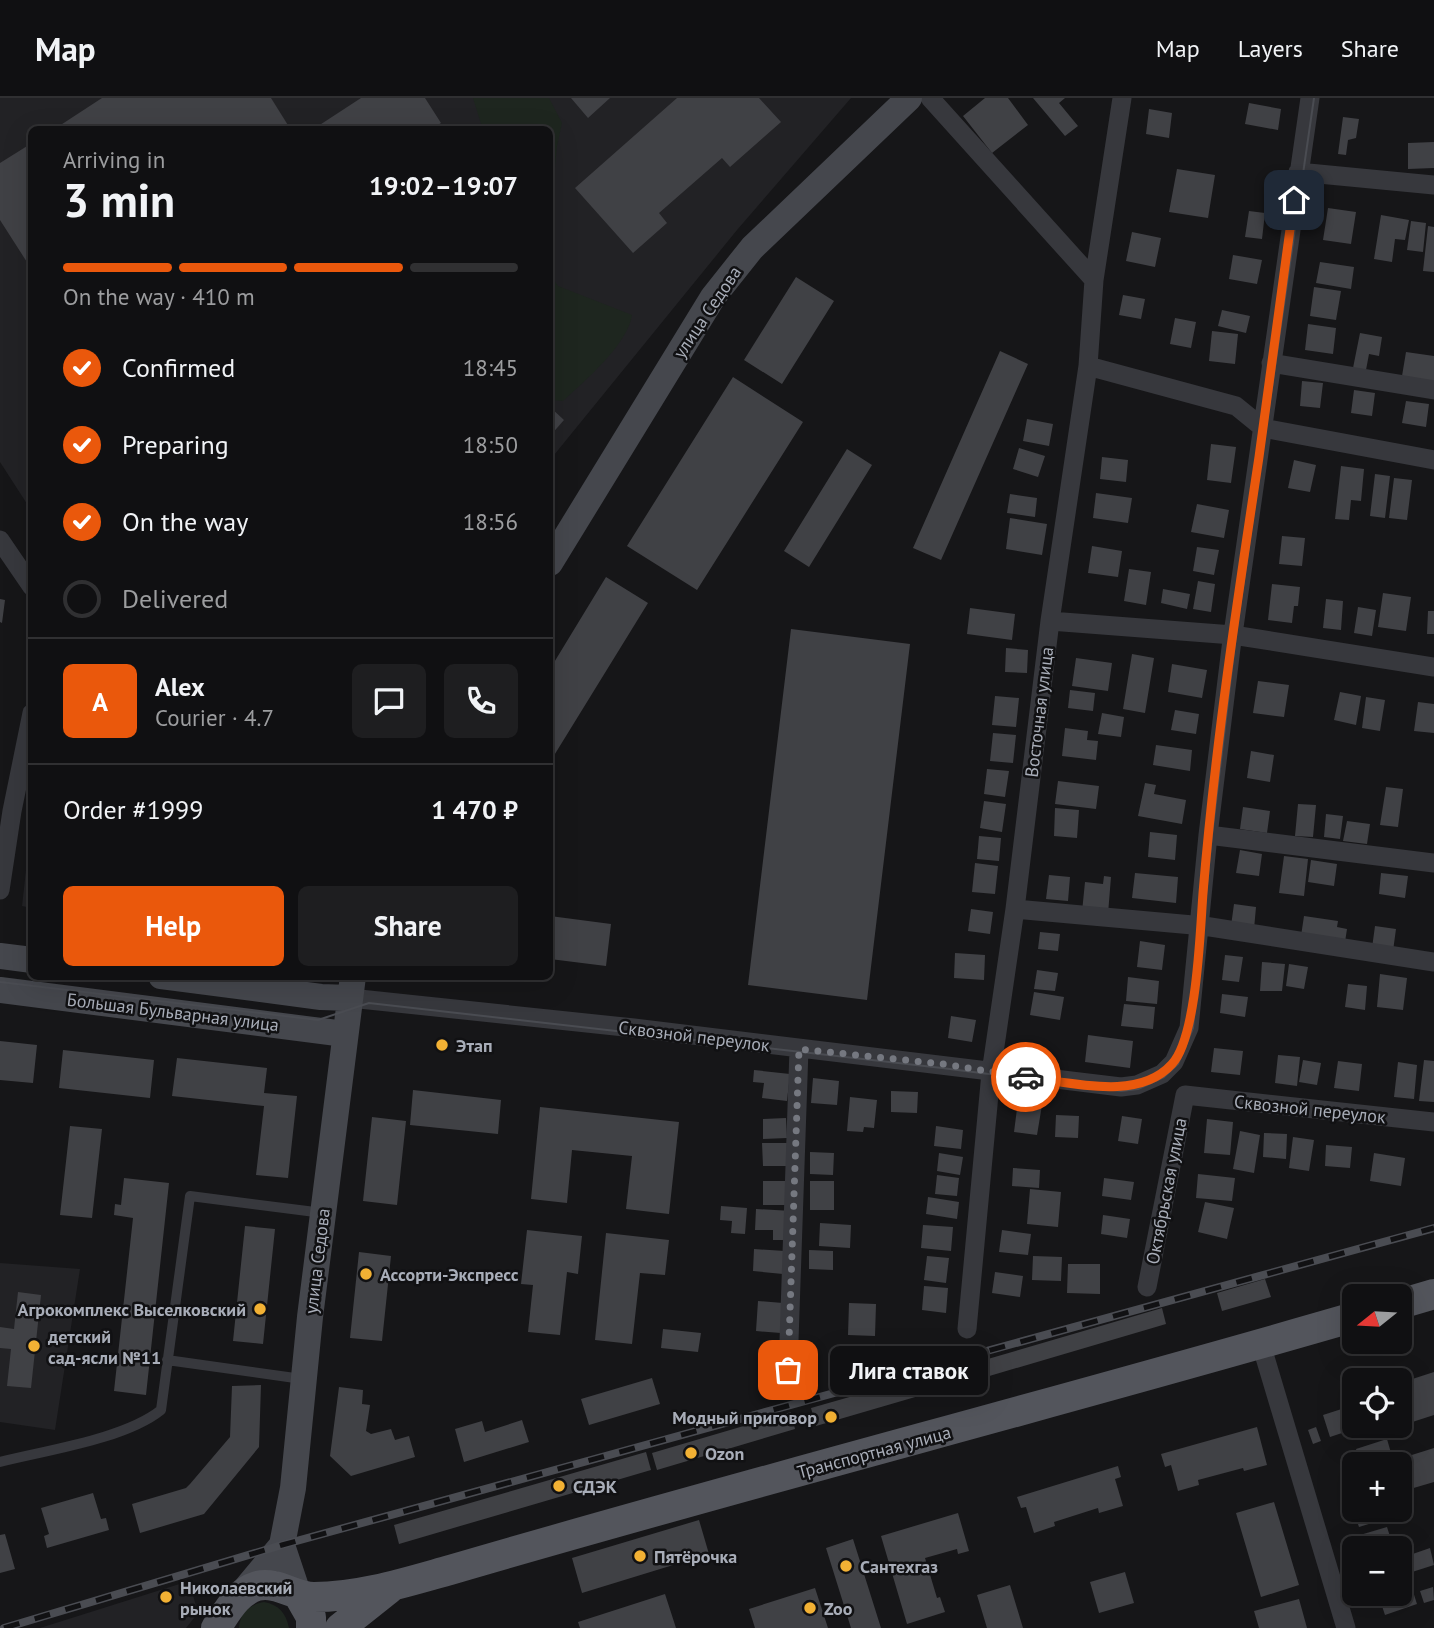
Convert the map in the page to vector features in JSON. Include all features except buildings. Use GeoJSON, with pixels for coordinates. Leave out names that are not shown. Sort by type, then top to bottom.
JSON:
{"type":"FeatureCollection","features":[{"type":"Feature","properties":{"kind":"main road","name":"улица Седова"},"geometry":{"type":"LineString","coordinates":[[553,558],[713,297],[752,248],[909,98]]}},
{"type":"Feature","properties":{"kind":"main road"},"geometry":{"type":"LineString","coordinates":[[0,956],[28,960]]}},
{"type":"Feature","properties":{"kind":"main road","name":"Большая Бульварная улица"},"geometry":{"type":"LineString","coordinates":[[190,980],[321,998],[352,987]]}},
{"type":"Feature","properties":{"kind":"main road","name":"улица Седова"},"geometry":{"type":"LineString","coordinates":[[228,1613],[282,1545],[293,1488],[323,1213],[352,987]]}},
{"type":"Feature","properties":{"kind":"main road","name":"Большая Бульварная улица"},"geometry":{"type":"LineString","coordinates":[[0,990],[345,1034]]}},
{"type":"Feature","properties":{"kind":"main road"},"geometry":{"type":"LineString","coordinates":[[1412,1300],[1434,1294]]}},
{"type":"Feature","properties":{"kind":"main road","name":"Транспортная улица"},"geometry":{"type":"LineString","coordinates":[[393,1586],[644,1513],[820,1467],[1342,1320]]}},
{"type":"Feature","properties":{"kind":"main road","name":"улица Седова"},"geometry":{"type":"LineString","coordinates":[[282,1545],[299,1596]]}},
{"type":"Feature","properties":{"kind":"main road"},"geometry":{"type":"LineString","coordinates":[[228,1613],[256,1586],[271,1585],[282,1587],[299,1596],[318,1597],[393,1586]]}},
{"type":"Feature","properties":{"kind":"main road"},"geometry":{"type":"LineString","coordinates":[[340,1628],[393,1586]]}},
{"type":"Feature","properties":{"kind":"main road"},"geometry":{"type":"LineString","coordinates":[[299,1596],[311,1617],[311,1628]]}},
{"type":"Feature","properties":{"kind":"street"},"geometry":{"type":"LineString","coordinates":[[930,98],[1094,280]]}},
{"type":"Feature","properties":{"kind":"street","name":"Восточная улица"},"geometry":{"type":"LineString","coordinates":[[967,1329],[991,1073],[1015,909],[1050,621],[1088,366],[1094,280],[1122,98]]}},
{"type":"Feature","properties":{"kind":"street"},"geometry":{"type":"LineString","coordinates":[[1200,926],[1208,835],[1233,635],[1310,98]]}},
{"type":"Feature","properties":{"kind":"street"},"geometry":{"type":"LineString","coordinates":[[1298,172],[1434,185]]}},
{"type":"Feature","properties":{"kind":"street"},"geometry":{"type":"LineString","coordinates":[[1271,363],[1434,390]]}},
{"type":"Feature","properties":{"kind":"street"},"geometry":{"type":"LineString","coordinates":[[1088,366],[1236,406],[1263,428],[1434,460]]}},
{"type":"Feature","properties":{"kind":"street"},"geometry":{"type":"LineString","coordinates":[[0,540],[28,581]]}},
{"type":"Feature","properties":{"kind":"street"},"geometry":{"type":"LineString","coordinates":[[1050,621],[1233,635],[1434,667]]}},
{"type":"Feature","properties":{"kind":"street"},"geometry":{"type":"LineString","coordinates":[[0,890],[28,733]]}},
{"type":"Feature","properties":{"kind":"street"},"geometry":{"type":"LineString","coordinates":[[1208,835],[1434,863]]}},
{"type":"Feature","properties":{"kind":"street"},"geometry":{"type":"LineString","coordinates":[[1015,909],[1200,926],[1434,962]]}},
{"type":"Feature","properties":{"kind":"street","name":"Сквозной переулок"},"geometry":{"type":"LineString","coordinates":[[352,987],[634,1028],[1121,1087],[1137,1085],[1162,1074],[1174,1062],[1182,1047],[1189,1028],[1200,926]]}},
{"type":"Feature","properties":{"kind":"street"},"geometry":{"type":"LineString","coordinates":[[788,1370],[799,1049]]}},
{"type":"Feature","properties":{"kind":"street","name":"Сквозной переулок"},"geometry":{"type":"LineString","coordinates":[[1185,1095],[1434,1122]]}},
{"type":"Feature","properties":{"kind":"street","name":"Октябрьская улица"},"geometry":{"type":"LineString","coordinates":[[1147,1287],[1185,1095]]}},
{"type":"Feature","properties":{"kind":"street"},"geometry":{"type":"LineString","coordinates":[[1261,1344],[1346,1628]]}},
{"type":"Feature","properties":{"kind":"lane"},"geometry":{"type":"LineString","coordinates":[[0,1462],[126,1430],[148,1421],[161,1410],[190,1196],[323,1213]]}},
{"type":"Feature","properties":{"kind":"lane"},"geometry":{"type":"LineString","coordinates":[[167,1360],[304,1379]]}},
{"type":"Feature","properties":{"kind":"shaded area"},"geometry":{"type":"Polygon","coordinates":[[[0,98],[851,98],[737,230],[553,456],[553,126],[28,126],[28,505],[0,462],[0,98]]]}},
{"type":"Feature","properties":{"kind":"shaded area"},"geometry":{"type":"Polygon","coordinates":[[[473,98],[549,98],[562,123],[553,187],[553,126],[482,126],[473,98]]]}},
{"type":"Feature","properties":{"kind":"shaded area"},"geometry":{"type":"Polygon","coordinates":[[[553,278],[558,286],[632,315],[623,338],[614,350],[563,401],[553,400],[553,278]]]}},
{"type":"Feature","properties":{"kind":"shaded area"},"geometry":{"type":"Polygon","coordinates":[[[28,853],[28,907],[22,906],[28,853]]]}},
{"type":"Feature","properties":{"kind":"shaded area","name":"детский сад-ясли №11"},"geometry":{"type":"Polygon","coordinates":[[[0,1263],[80,1269],[55,1430],[0,1422],[0,1263]]]}},
{"type":"Feature","properties":{"kind":"shaded area","name":"Николаевский рынок"},"geometry":{"type":"Polygon","coordinates":[[[189,1581],[198,1613],[186,1628],[40,1628],[189,1581]]]}},
{"type":"Feature","properties":{"kind":"shaded area"},"geometry":{"type":"Polygon","coordinates":[[[264,1602],[281,1610],[289,1628],[239,1628],[246,1610],[264,1602]]]}},
{"type":"Feature","properties":{"kind":"tram line"},"geometry":{"type":"LineString","coordinates":[[0,982],[318,1020],[369,1003],[1121,1091],[1138,1089],[1164,1077],[1178,1064],[1193,1028],[1212,835],[1236,635],[1314,98]]}},
{"type":"Feature","properties":{"kind":"railway"},"geometry":{"type":"LineString","coordinates":[[4,1628],[282,1545],[1434,1228]]}},
{"type":"Feature","properties":{"kind":"way so far"},"geometry":{"type":"LineString","coordinates":[[788,1370],[799,1049],[943,1064],[1026,1077]]}},
{"type":"Feature","properties":{"kind":"place","name":"Этап"},"geometry":{"type":"Point","coordinates":[442,1045]}},
{"type":"Feature","properties":{"kind":"place","name":"Ассорти-Экспресс"},"geometry":{"type":"Point","coordinates":[366,1274]}},
{"type":"Feature","properties":{"kind":"place","name":"Агрокомплекс Выселковский"},"geometry":{"type":"Point","coordinates":[260,1309]}},
{"type":"Feature","properties":{"kind":"place","name":"детский сад-ясли №11"},"geometry":{"type":"Point","coordinates":[34,1346]}},
{"type":"Feature","properties":{"kind":"place","name":"Лига ставок"},"geometry":{"type":"Point","coordinates":[788,1370]}},
{"type":"Feature","properties":{"kind":"place","name":"Модный приговор"},"geometry":{"type":"Point","coordinates":[831,1417]}},
{"type":"Feature","properties":{"kind":"place","name":"Ozon"},"geometry":{"type":"Point","coordinates":[691,1453]}},
{"type":"Feature","properties":{"kind":"place","name":"СДЭК"},"geometry":{"type":"Point","coordinates":[559,1486]}},
{"type":"Feature","properties":{"kind":"place","name":"Пятёрочка"},"geometry":{"type":"Point","coordinates":[640,1556]}},
{"type":"Feature","properties":{"kind":"place","name":"Сантехгаз"},"geometry":{"type":"Point","coordinates":[846,1566]}},
{"type":"Feature","properties":{"kind":"place","name":"Николаевский рынок"},"geometry":{"type":"Point","coordinates":[166,1597]}},
{"type":"Feature","properties":{"kind":"place","name":"Zoo"},"geometry":{"type":"Point","coordinates":[810,1608]}},
{"type":"Feature","properties":{"kind":"route"},"geometry":{"type":"LineString","coordinates":[[1026,1077],[1121,1087],[1147,1082],[1162,1074],[1174,1062],[1189,1028],[1208,835],[1231,648],[1294,200]]}}]}
